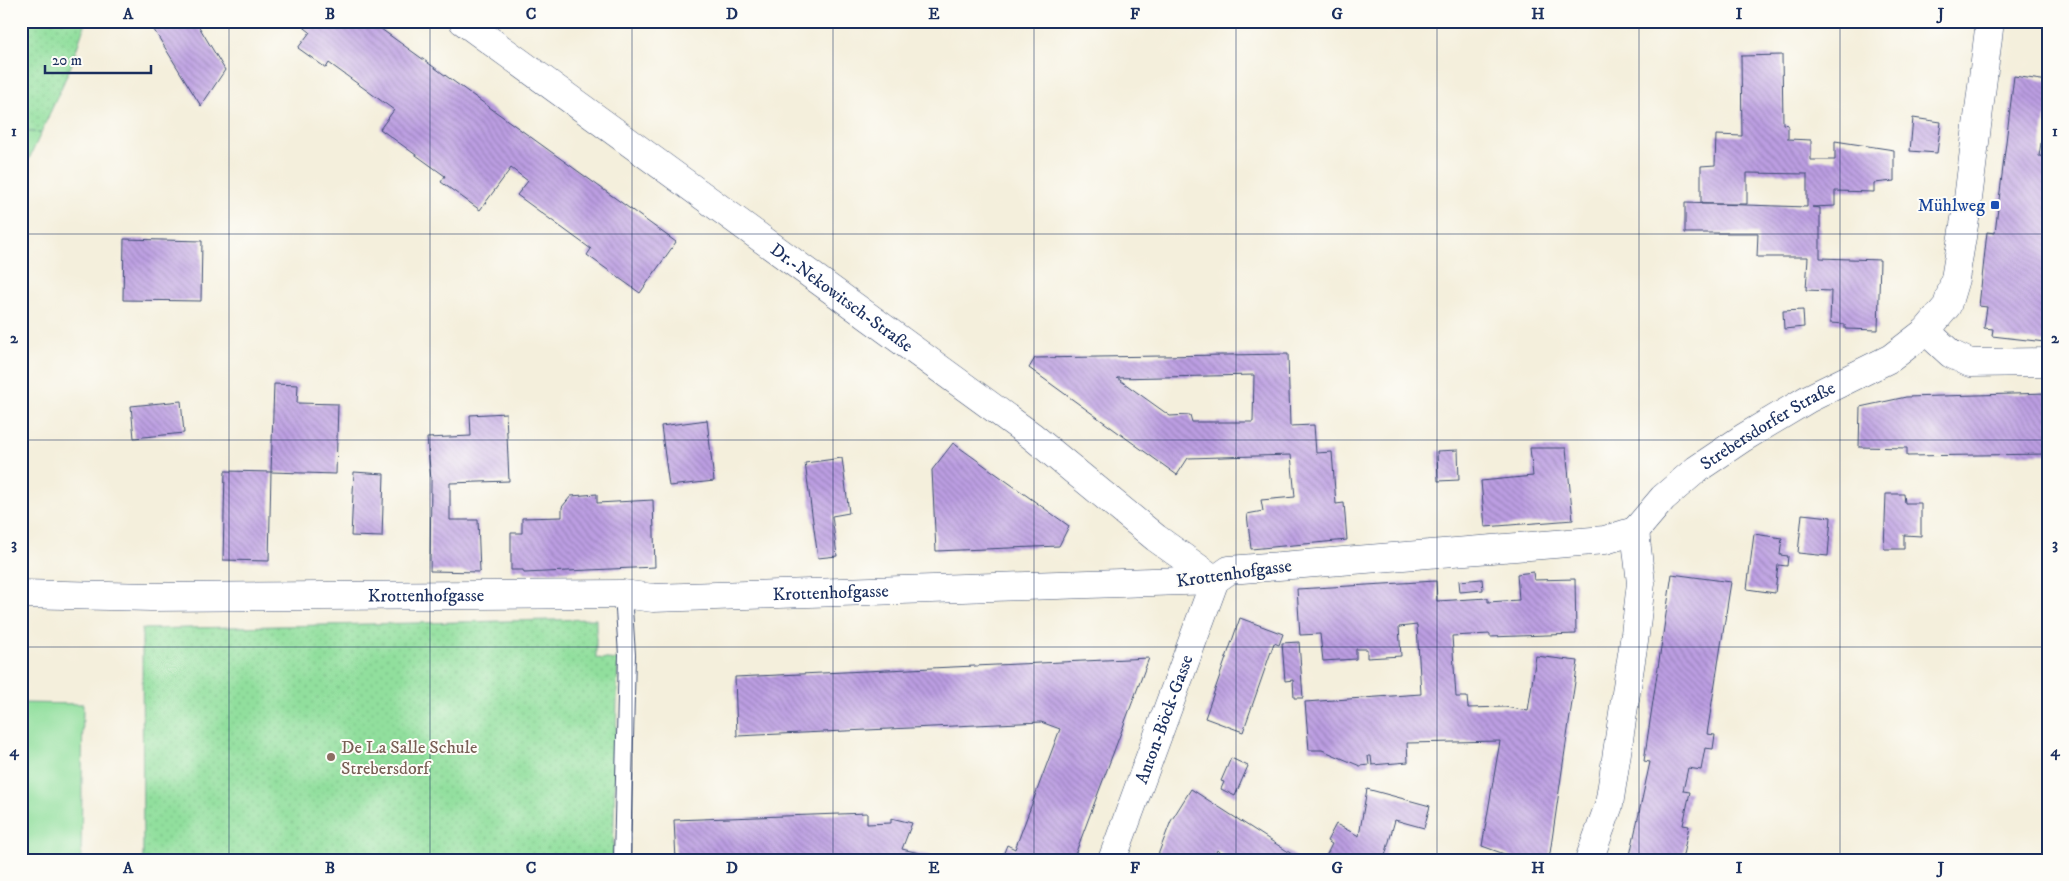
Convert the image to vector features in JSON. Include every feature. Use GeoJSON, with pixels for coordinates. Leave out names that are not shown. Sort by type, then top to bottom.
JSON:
{"type":"FeatureCollection","features":[{"type":"Feature","properties":{"kind":"street","name":"Dr.-Nekowitsch-Straße"},"geometry":{"type":"LineString","coordinates":[[463,21],[1032,436],[1156,538],[1215,580]]}},
{"type":"Feature","properties":{"kind":"street","name":"Strebersdorfer Straße"},"geometry":{"type":"LineString","coordinates":[[1635,530],[1663,498],[1697,469],[1743,438],[1808,399],[1892,358],[1926,331],[1947,306],[1955,279],[1967,207],[1990,21]]}},
{"type":"Feature","properties":{"kind":"street"},"geometry":{"type":"LineString","coordinates":[[1926,331],[1961,360],[1970,363],[2048,362]]}},
{"type":"Feature","properties":{"kind":"street","name":"Krottenhofgasse"},"geometry":{"type":"LineString","coordinates":[[21,594],[151,597],[623,594],[652,598],[1141,584],[1215,580],[1229,570],[1605,540],[1635,530]]}},
{"type":"Feature","properties":{"kind":"street"},"geometry":{"type":"LineString","coordinates":[[1589,860],[1609,805],[1635,634],[1641,583],[1635,530]]}},
{"type":"Feature","properties":{"kind":"street","name":"Anton-Böck-Gasse"},"geometry":{"type":"LineString","coordinates":[[1112,860],[1215,580]]}},
{"type":"Feature","properties":{"kind":"lane"},"geometry":{"type":"LineString","coordinates":[[622,860],[627,655],[623,594]]}},
{"type":"Feature","properties":{"kind":"green space"},"geometry":{"type":"Polygon","coordinates":[[[21,21],[86,21],[71,66],[41,133],[21,131],[21,21]]]}},
{"type":"Feature","properties":{"kind":"green space"},"geometry":{"type":"Polygon","coordinates":[[[21,131],[41,133],[24,170],[24,307],[21,308],[21,131]]]}},
{"type":"Feature","properties":{"kind":"green space","name":"De La Salle Schule Strebersdorf"},"geometry":{"type":"Polygon","coordinates":[[[596,619],[596,658],[618,660],[613,860],[143,860],[142,629],[596,619]]]}},
{"type":"Feature","properties":{"kind":"green space"},"geometry":{"type":"Polygon","coordinates":[[[21,703],[83,704],[81,860],[21,860],[21,703]]]}},
{"type":"Feature","properties":{"kind":"building"},"geometry":{"type":"Polygon","coordinates":[[[160,21],[200,21],[198,25],[225,70],[201,106],[154,30],[160,21]]]}},
{"type":"Feature","properties":{"kind":"building"},"geometry":{"type":"Polygon","coordinates":[[[296,21],[370,21],[676,242],[640,293],[587,255],[591,249],[517,195],[528,181],[511,168],[480,210],[441,182],[445,176],[380,129],[394,110],[329,63],[326,68],[298,48],[310,32],[296,21]]]}},
{"type":"Feature","properties":{"kind":"building"},"geometry":{"type":"Polygon","coordinates":[[[1782,55],[1783,124],[1788,125],[1788,139],[1811,140],[1811,160],[1835,160],[1835,141],[1894,150],[1894,181],[1874,183],[1874,192],[1835,191],[1835,206],[1812,207],[1820,208],[1820,258],[1880,260],[1878,330],[1845,329],[1845,324],[1830,323],[1831,291],[1806,290],[1808,257],[1757,257],[1758,233],[1685,233],[1685,203],[1701,204],[1701,166],[1715,165],[1716,135],[1742,136],[1741,56],[1782,55]],[[1747,173],[1747,204],[1715,204],[1807,207],[1807,174],[1747,173]]]}},
{"type":"Feature","properties":{"kind":"building"},"geometry":{"type":"Polygon","coordinates":[[[2014,76],[2048,81],[2048,117],[2045,117],[2039,156],[2048,157],[2048,245],[2045,270],[2048,270],[2048,331],[2045,342],[1992,336],[1993,329],[1984,328],[1987,307],[1979,306],[1987,232],[1995,233],[2014,76]]]}},
{"type":"Feature","properties":{"kind":"building"},"geometry":{"type":"Polygon","coordinates":[[[1913,118],[1941,122],[1937,153],[1910,151],[1913,118]]]}},
{"type":"Feature","properties":{"kind":"building"},"geometry":{"type":"Polygon","coordinates":[[[124,239],[202,241],[201,301],[123,300],[124,239]]]}},
{"type":"Feature","properties":{"kind":"building"},"geometry":{"type":"Polygon","coordinates":[[[1803,310],[1804,327],[1784,329],[1783,311],[1803,310]]]}},
{"type":"Feature","properties":{"kind":"building"},"geometry":{"type":"Polygon","coordinates":[[[1288,354],[1290,426],[1314,425],[1316,453],[1332,452],[1336,504],[1344,503],[1347,540],[1251,549],[1247,514],[1263,511],[1261,500],[1295,497],[1291,455],[1188,458],[1177,475],[1029,368],[1035,358],[1288,354]],[[1254,375],[1117,378],[1170,416],[1190,415],[1192,422],[1253,422],[1254,375]]]}},
{"type":"Feature","properties":{"kind":"building"},"geometry":{"type":"Polygon","coordinates":[[[274,384],[298,385],[297,403],[338,404],[336,474],[271,472],[274,384]]]}},
{"type":"Feature","properties":{"kind":"building"},"geometry":{"type":"Polygon","coordinates":[[[2048,393],[2048,454],[1907,456],[1907,448],[1859,447],[1860,407],[1906,397],[2048,393]]]}},
{"type":"Feature","properties":{"kind":"building"},"geometry":{"type":"Polygon","coordinates":[[[181,401],[184,433],[134,438],[131,406],[181,401]]]}},
{"type":"Feature","properties":{"kind":"building"},"geometry":{"type":"Polygon","coordinates":[[[506,413],[509,481],[450,483],[450,520],[478,520],[480,572],[430,571],[431,479],[427,438],[471,436],[470,415],[506,413]]]}},
{"type":"Feature","properties":{"kind":"building"},"geometry":{"type":"Polygon","coordinates":[[[707,420],[714,481],[669,486],[661,426],[707,420]]]}},
{"type":"Feature","properties":{"kind":"building"},"geometry":{"type":"Polygon","coordinates":[[[953,443],[1069,526],[1059,546],[936,551],[932,470],[953,443]]]}},
{"type":"Feature","properties":{"kind":"building"},"geometry":{"type":"Polygon","coordinates":[[[1530,448],[1566,448],[1573,520],[1485,527],[1481,481],[1533,476],[1530,448]]]}},
{"type":"Feature","properties":{"kind":"building"},"geometry":{"type":"Polygon","coordinates":[[[1458,450],[1459,480],[1438,481],[1437,451],[1458,450]]]}},
{"type":"Feature","properties":{"kind":"building"},"geometry":{"type":"Polygon","coordinates":[[[842,458],[849,513],[832,516],[837,556],[818,558],[805,463],[842,458]]]}},
{"type":"Feature","properties":{"kind":"building"},"geometry":{"type":"Polygon","coordinates":[[[225,471],[271,472],[269,561],[223,560],[225,471]]]}},
{"type":"Feature","properties":{"kind":"building"},"geometry":{"type":"Polygon","coordinates":[[[354,472],[384,474],[382,537],[351,536],[354,472]]]}},
{"type":"Feature","properties":{"kind":"building"},"geometry":{"type":"Polygon","coordinates":[[[597,494],[597,503],[653,500],[655,567],[524,573],[523,570],[511,570],[511,533],[522,533],[522,518],[562,517],[562,507],[571,496],[597,494]]]}},
{"type":"Feature","properties":{"kind":"building"},"geometry":{"type":"Polygon","coordinates":[[[1886,494],[1904,494],[1905,503],[1921,503],[1921,536],[1904,535],[1904,549],[1884,549],[1886,494]]]}},
{"type":"Feature","properties":{"kind":"building"},"geometry":{"type":"Polygon","coordinates":[[[1802,514],[1831,517],[1828,556],[1798,553],[1802,514]]]}},
{"type":"Feature","properties":{"kind":"building"},"geometry":{"type":"Polygon","coordinates":[[[1754,534],[1782,538],[1780,555],[1788,556],[1787,566],[1778,565],[1775,593],[1747,589],[1754,534]]]}},
{"type":"Feature","properties":{"kind":"building"},"geometry":{"type":"Polygon","coordinates":[[[1533,572],[1534,580],[1575,579],[1576,634],[1490,637],[1490,634],[1452,636],[1456,697],[1467,697],[1468,708],[1505,707],[1528,711],[1536,656],[1578,661],[1549,860],[1521,860],[1482,846],[1500,741],[1407,743],[1408,762],[1372,765],[1371,756],[1368,756],[1369,765],[1360,766],[1322,750],[1309,750],[1305,702],[1421,694],[1417,625],[1399,627],[1401,656],[1367,658],[1367,649],[1356,649],[1356,659],[1323,661],[1320,634],[1300,635],[1297,589],[1436,581],[1437,601],[1488,598],[1488,602],[1519,600],[1517,574],[1533,572]]]}},
{"type":"Feature","properties":{"kind":"building"},"geometry":{"type":"Polygon","coordinates":[[[1672,574],[1731,582],[1707,734],[1715,735],[1713,749],[1705,748],[1701,770],[1688,768],[1683,791],[1690,792],[1683,825],[1689,826],[1682,860],[1629,860],[1650,762],[1644,761],[1672,574]]]}},
{"type":"Feature","properties":{"kind":"building"},"geometry":{"type":"Polygon","coordinates":[[[1482,579],[1483,590],[1460,592],[1459,581],[1482,579]]]}},
{"type":"Feature","properties":{"kind":"building"},"geometry":{"type":"Polygon","coordinates":[[[1240,618],[1283,634],[1279,645],[1274,643],[1243,732],[1205,718],[1240,618]]]}},
{"type":"Feature","properties":{"kind":"building"},"geometry":{"type":"Polygon","coordinates":[[[1299,642],[1303,698],[1294,698],[1293,680],[1285,681],[1282,643],[1299,642]]]}},
{"type":"Feature","properties":{"kind":"building"},"geometry":{"type":"Polygon","coordinates":[[[1149,658],[1073,860],[1001,860],[1007,845],[1015,849],[1060,729],[1041,722],[737,736],[735,677],[1149,658]]]}},
{"type":"Feature","properties":{"kind":"building"},"geometry":{"type":"Polygon","coordinates":[[[1231,758],[1248,766],[1235,796],[1221,789],[1224,782],[1221,781],[1231,758]]]}},
{"type":"Feature","properties":{"kind":"building"},"geometry":{"type":"Polygon","coordinates":[[[1191,789],[1301,860],[1232,860],[1217,850],[1213,860],[1156,860],[1171,821],[1191,789]]]}},
{"type":"Feature","properties":{"kind":"building"},"geometry":{"type":"Polygon","coordinates":[[[1367,789],[1430,806],[1424,828],[1395,820],[1385,856],[1395,860],[1324,860],[1332,844],[1327,841],[1336,824],[1359,836],[1367,789]]]}},
{"type":"Feature","properties":{"kind":"building"},"geometry":{"type":"Polygon","coordinates":[[[867,813],[867,824],[891,823],[891,818],[912,823],[902,849],[932,856],[931,860],[676,860],[674,820],[867,813]]]}},
{"type":"Feature","properties":{"kind":"place","name":"Mühlweg"},"geometry":{"type":"Point","coordinates":[1995,205]}},
{"type":"Feature","properties":{"kind":"place","name":"De La Salle Schule Strebersdorf"},"geometry":{"type":"Point","coordinates":[331,757]}}]}
